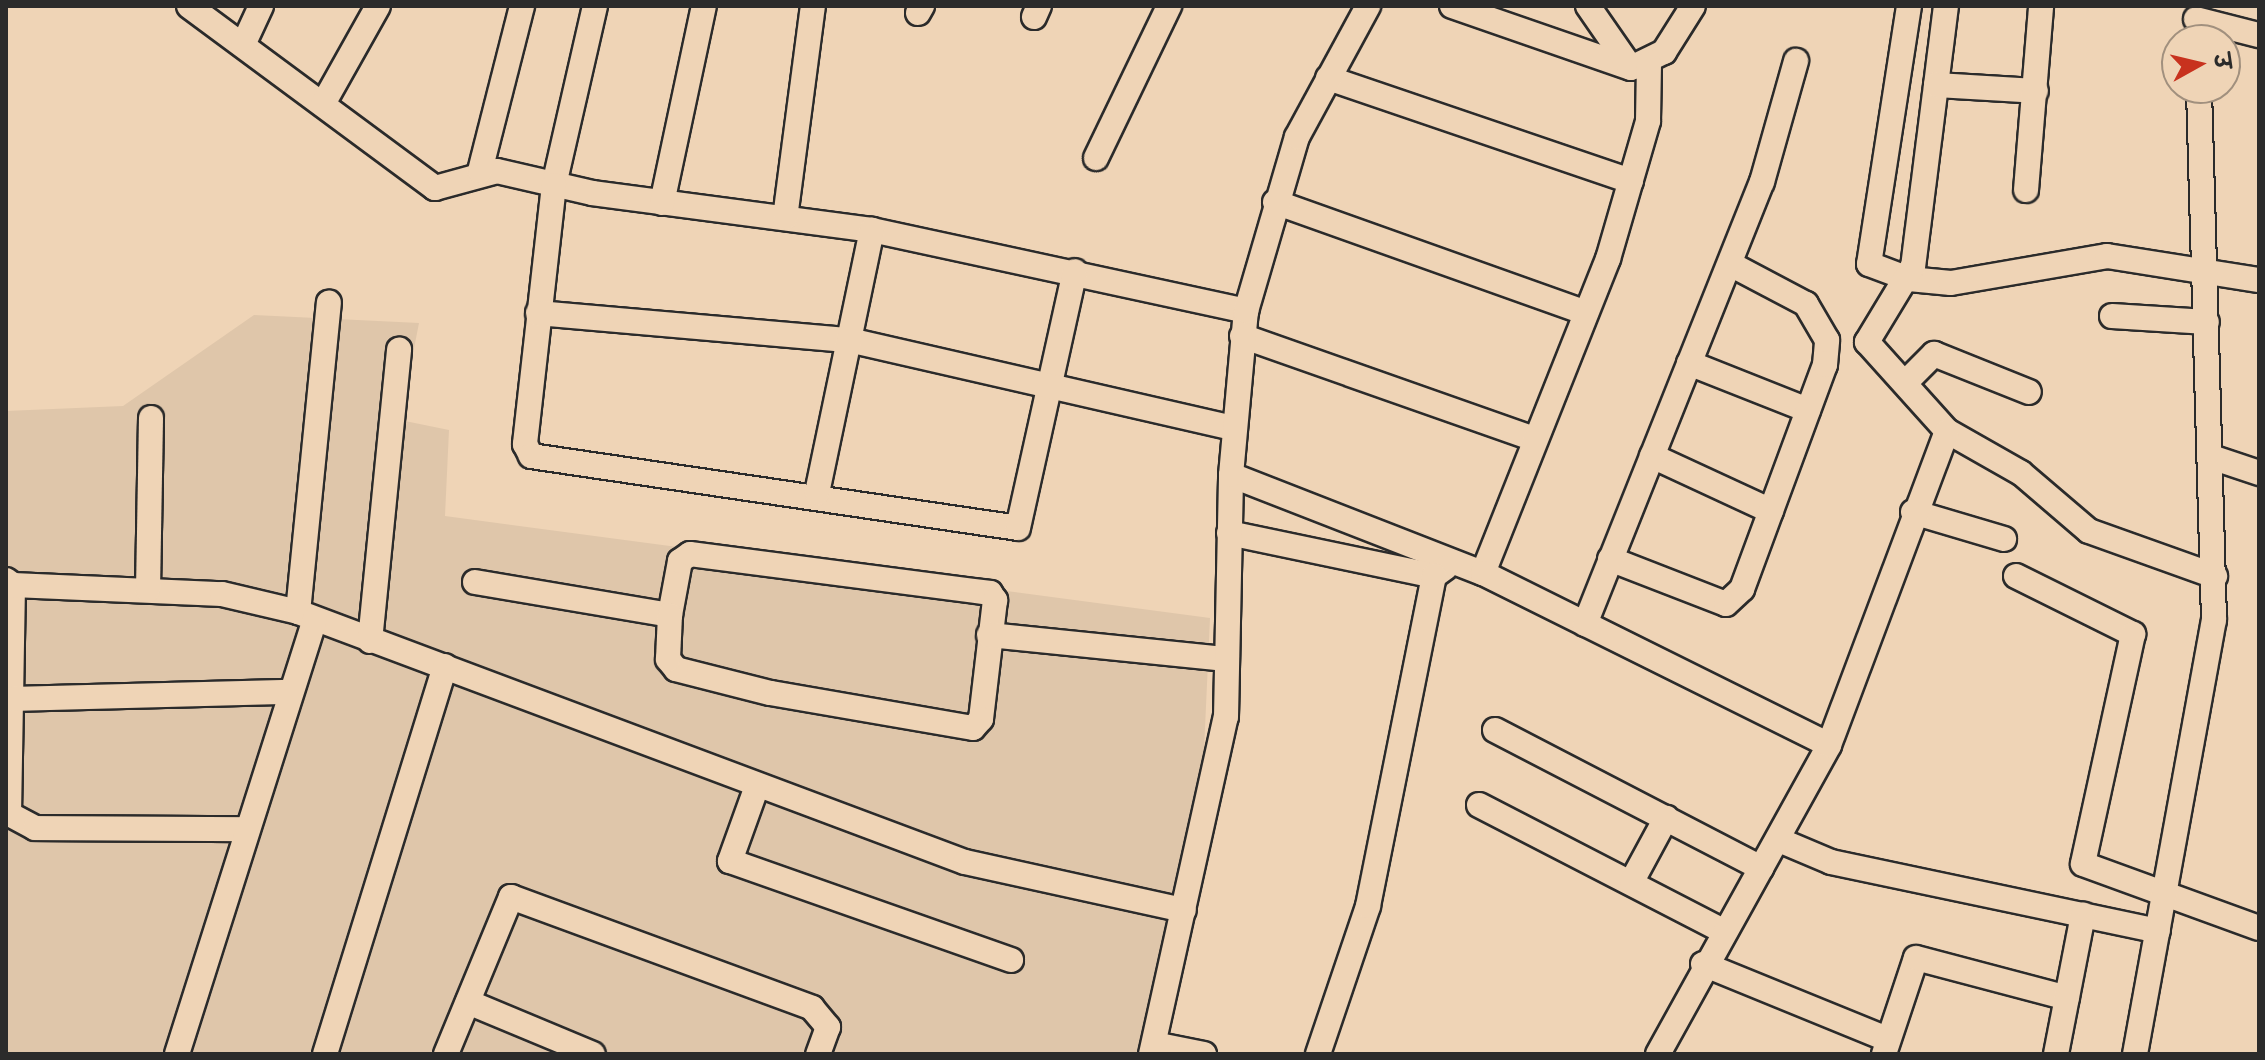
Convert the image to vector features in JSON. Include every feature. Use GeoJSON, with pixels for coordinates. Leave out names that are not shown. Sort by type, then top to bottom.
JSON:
{"type":"FeatureCollection","features":[{"type":"Feature","properties":{"kind":"street"},"geometry":{"type":"LineString","coordinates":[[189,6],[435,188],[455,188],[480,171],[522,6]]}},
{"type":"Feature","properties":{"kind":"street"},"geometry":{"type":"LineString","coordinates":[[243,45],[261,6]]}},
{"type":"Feature","properties":{"kind":"street"},"geometry":{"type":"LineString","coordinates":[[323,104],[378,6]]}},
{"type":"Feature","properties":{"kind":"street"},"geometry":{"type":"LineString","coordinates":[[595,6],[554,185],[538,313],[527,454],[817,493],[1018,528],[1046,389],[1075,271]]}},
{"type":"Feature","properties":{"kind":"street"},"geometry":{"type":"LineString","coordinates":[[662,203],[704,6]]}},
{"type":"Feature","properties":{"kind":"street"},"geometry":{"type":"LineString","coordinates":[[785,218],[813,6]]}},
{"type":"Feature","properties":{"kind":"street"},"geometry":{"type":"LineString","coordinates":[[1096,158],[1169,6]]}},
{"type":"Feature","properties":{"kind":"street"},"geometry":{"type":"LineString","coordinates":[[1204,1054],[1152,1049],[1226,717],[1231,475],[1242,336],[1275,202],[1328,78],[1368,6]]}},
{"type":"Feature","properties":{"kind":"street"},"geometry":{"type":"LineString","coordinates":[[1452,6],[1640,66]]}},
{"type":"Feature","properties":{"kind":"street"},"geometry":{"type":"LineString","coordinates":[[1483,573],[1586,313],[1648,121],[1640,66],[1588,6]]}},
{"type":"Feature","properties":{"kind":"street"},"geometry":{"type":"LineString","coordinates":[[1640,66],[1693,6]]}},
{"type":"Feature","properties":{"kind":"street"},"geometry":{"type":"LineString","coordinates":[[1909,6],[1866,249],[1869,264],[1909,279],[1966,283],[2107,256],[2207,268],[2259,280]]}},
{"type":"Feature","properties":{"kind":"street"},"geometry":{"type":"LineString","coordinates":[[1946,6],[1909,279],[1867,339],[1908,380],[1947,431],[2021,473],[2098,535],[2215,576]]}},
{"type":"Feature","properties":{"kind":"street"},"geometry":{"type":"LineString","coordinates":[[2026,190],[2041,6]]}},
{"type":"Feature","properties":{"kind":"street"},"geometry":{"type":"LineString","coordinates":[[2197,22],[2259,35]]}},
{"type":"Feature","properties":{"kind":"street"},"geometry":{"type":"LineString","coordinates":[[1585,624],[1730,264],[1796,61]]}},
{"type":"Feature","properties":{"kind":"street"},"geometry":{"type":"LineString","coordinates":[[1328,78],[1631,181]]}},
{"type":"Feature","properties":{"kind":"street"},"geometry":{"type":"LineString","coordinates":[[1936,85],[2036,91]]}},
{"type":"Feature","properties":{"kind":"street"},"geometry":{"type":"LineString","coordinates":[[2135,1054],[2209,664],[2215,576],[2200,104]]}},
{"type":"Feature","properties":{"kind":"street"},"geometry":{"type":"LineString","coordinates":[[480,171],[662,203],[872,230],[1075,271],[1246,311]]}},
{"type":"Feature","properties":{"kind":"street"},"geometry":{"type":"LineString","coordinates":[[1275,202],[1586,313]]}},
{"type":"Feature","properties":{"kind":"street"},"geometry":{"type":"LineString","coordinates":[[817,493],[872,230]]}},
{"type":"Feature","properties":{"kind":"street"},"geometry":{"type":"LineString","coordinates":[[1610,559],[1731,604],[1771,511],[1825,365],[1825,327],[1794,295],[1730,264]]}},
{"type":"Feature","properties":{"kind":"street"},"geometry":{"type":"LineString","coordinates":[[177,1054],[243,829],[289,692],[307,616],[329,303]]}},
{"type":"Feature","properties":{"kind":"street"},"geometry":{"type":"LineString","coordinates":[[538,313],[849,340],[1046,389],[1234,428]]}},
{"type":"Feature","properties":{"kind":"street"},"geometry":{"type":"LineString","coordinates":[[2112,316],[2207,322]]}},
{"type":"Feature","properties":{"kind":"street"},"geometry":{"type":"LineString","coordinates":[[1242,336],[1534,439]]}},
{"type":"Feature","properties":{"kind":"street"},"geometry":{"type":"LineString","coordinates":[[370,641],[399,349]]}},
{"type":"Feature","properties":{"kind":"street"},"geometry":{"type":"LineString","coordinates":[[1908,380],[1934,354],[2029,392]]}},
{"type":"Feature","properties":{"kind":"street"},"geometry":{"type":"LineString","coordinates":[[1689,363],[1808,410]]}},
{"type":"Feature","properties":{"kind":"street"},"geometry":{"type":"LineString","coordinates":[[148,590],[151,418]]}},
{"type":"Feature","properties":{"kind":"street"},"geometry":{"type":"LineString","coordinates":[[1658,1054],[1703,964],[1779,840],[1829,745],[1913,512],[1947,431]]}},
{"type":"Feature","properties":{"kind":"street"},"geometry":{"type":"LineString","coordinates":[[1652,456],[1771,511]]}},
{"type":"Feature","properties":{"kind":"street"},"geometry":{"type":"LineString","coordinates":[[2211,457],[2259,473]]}},
{"type":"Feature","properties":{"kind":"street"},"geometry":{"type":"LineString","coordinates":[[1231,475],[1442,567]]}},
{"type":"Feature","properties":{"kind":"street"},"geometry":{"type":"LineString","coordinates":[[1913,512],[2004,539]]}},
{"type":"Feature","properties":{"kind":"street"},"geometry":{"type":"LineString","coordinates":[[1229,533],[1483,573],[1829,745]]}},
{"type":"Feature","properties":{"kind":"street"},"geometry":{"type":"LineString","coordinates":[[690,554],[990,593],[995,600],[981,719],[973,728],[770,693],[676,669],[668,659],[670,615],[680,561],[690,554]]}},
{"type":"Feature","properties":{"kind":"street"},"geometry":{"type":"LineString","coordinates":[[1318,1054],[1368,906],[1442,567]]}},
{"type":"Feature","properties":{"kind":"street"},"geometry":{"type":"LineString","coordinates":[[2016,576],[2133,634],[2083,860],[2087,868],[2167,897],[2258,922]]}},
{"type":"Feature","properties":{"kind":"street"},"geometry":{"type":"LineString","coordinates":[[475,582],[670,615]]}},
{"type":"Feature","properties":{"kind":"street"},"geometry":{"type":"LineString","coordinates":[[243,829],[19,824],[7,804],[13,699],[9,583],[222,594],[307,616],[965,862],[1184,910]]}},
{"type":"Feature","properties":{"kind":"street"},"geometry":{"type":"LineString","coordinates":[[989,635],[1227,659]]}},
{"type":"Feature","properties":{"kind":"street"},"geometry":{"type":"LineString","coordinates":[[325,1054],[445,666]]}},
{"type":"Feature","properties":{"kind":"street"},"geometry":{"type":"LineString","coordinates":[[13,699],[289,692]]}},
{"type":"Feature","properties":{"kind":"street"},"geometry":{"type":"LineString","coordinates":[[1495,730],[1761,868]]}},
{"type":"Feature","properties":{"kind":"street"},"geometry":{"type":"LineString","coordinates":[[757,786],[730,861],[1011,960]]}},
{"type":"Feature","properties":{"kind":"street"},"geometry":{"type":"LineString","coordinates":[[1479,805],[1632,881],[1723,931]]}},
{"type":"Feature","properties":{"kind":"street"},"geometry":{"type":"LineString","coordinates":[[1632,881],[1666,818]]}},
{"type":"Feature","properties":{"kind":"street"},"geometry":{"type":"LineString","coordinates":[[1779,840],[1831,862],[2158,931]]}},
{"type":"Feature","properties":{"kind":"street"},"geometry":{"type":"LineString","coordinates":[[446,1054],[504,901],[516,898],[812,1008],[828,1027],[818,1054]]}},
{"type":"Feature","properties":{"kind":"street"},"geometry":{"type":"LineString","coordinates":[[2056,1054],[2083,915]]}},
{"type":"Feature","properties":{"kind":"street"},"geometry":{"type":"LineString","coordinates":[[1703,964],[1886,1046],[1916,958],[2067,998]]}},
{"type":"Feature","properties":{"kind":"street"},"geometry":{"type":"LineString","coordinates":[[468,1002],[593,1054]]}},
{"type":"Feature","properties":{"kind":"shaded area"},"geometry":{"type":"Polygon","coordinates":[[[254,315],[419,323],[400,420],[449,430],[445,516],[1210,618],[1204,750],[1138,1054],[6,1054],[6,411],[123,406],[254,315]]]}}]}
